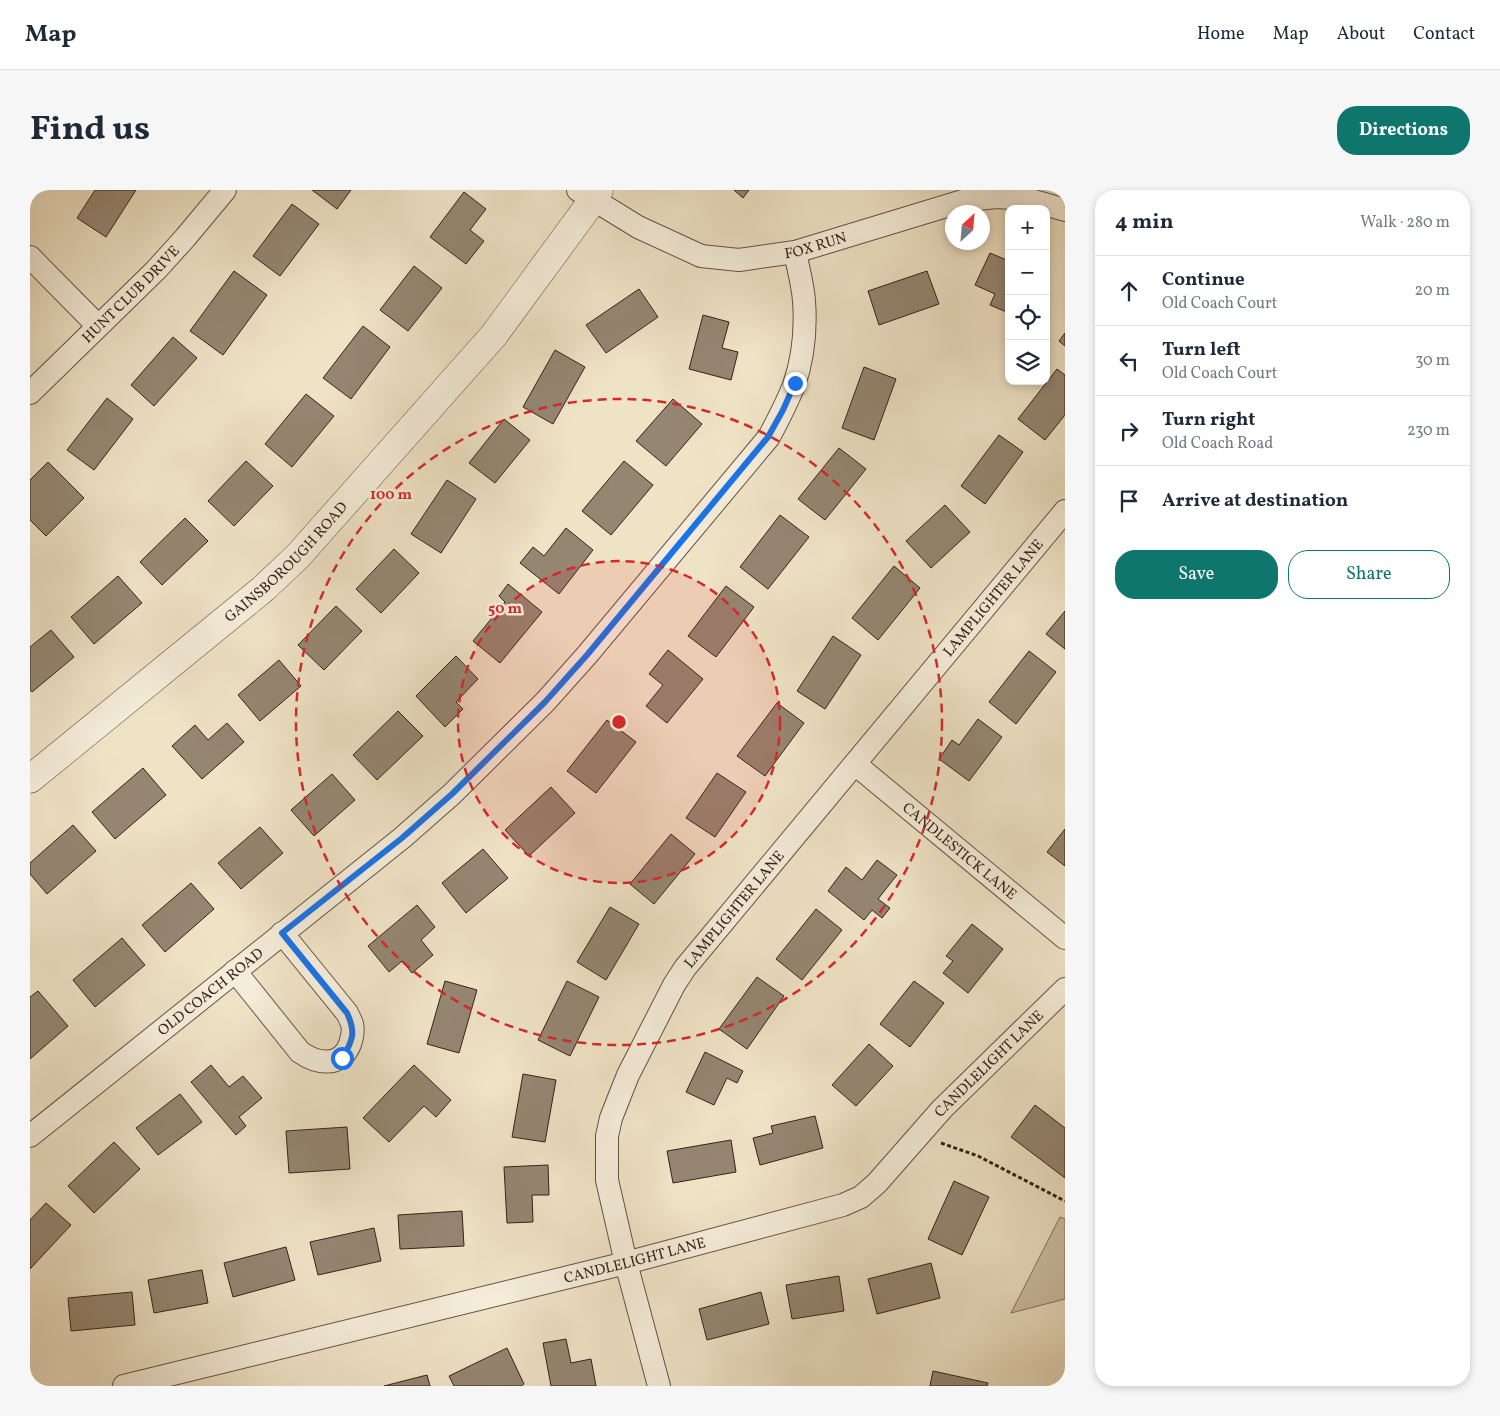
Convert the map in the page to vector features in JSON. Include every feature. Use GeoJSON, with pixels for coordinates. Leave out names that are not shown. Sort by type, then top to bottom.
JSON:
{"type":"FeatureCollection","features":[{"type":"Feature","properties":{"kind":"street","name":"HUNT CLUB DRIVE"},"geometry":{"type":"LineString","coordinates":[[30,393],[156,270],[225,190]]}},
{"type":"Feature","properties":{"kind":"street","name":"FOX RUN"},"geometry":{"type":"LineString","coordinates":[[590,193],[638,227],[701,256],[738,260],[795,252],[966,200],[997,197],[1027,199],[1065,210]]}},
{"type":"Feature","properties":{"kind":"street","name":"GAINSBOROUGH ROAD"},"geometry":{"type":"LineString","coordinates":[[30,779],[263,589],[298,556],[494,335],[590,193]]}},
{"type":"Feature","properties":{"kind":"street","name":"OLD COACH ROAD"},"geometry":{"type":"LineString","coordinates":[[30,1136],[409,832],[452,794],[545,702],[587,655],[768,437],[783,410],[795,383],[801,357],[804,328],[804,300],[795,252]]}},
{"type":"Feature","properties":{"kind":"street"},"geometry":{"type":"LineString","coordinates":[[30,257],[98,326]]}},
{"type":"Feature","properties":{"kind":"street","name":"LAMPLIGHTER LANE"},"geometry":{"type":"LineString","coordinates":[[659,1386],[626,1263],[607,1180],[607,1136],[611,1118],[628,1075],[684,968],[1065,511]]}},
{"type":"Feature","properties":{"kind":"street","name":"CANDLESTICK LANE"},"geometry":{"type":"LineString","coordinates":[[855,764],[1065,938]]}},
{"type":"Feature","properties":{"kind":"street"},"geometry":{"type":"LineString","coordinates":[[235,971],[300,1052],[318,1062],[331,1062],[342,1058],[353,1036],[350,1019],[282,933]]}},
{"type":"Feature","properties":{"kind":"street","name":"CANDLELIGHT LANE"},"geometry":{"type":"LineString","coordinates":[[124,1386],[626,1263],[843,1205],[861,1196],[877,1183],[942,1109],[1065,989]]}},
{"type":"Feature","properties":{"kind":"path"},"geometry":{"type":"LineString","coordinates":[[920,1134],[978,1156],[1065,1201]]}},
{"type":"Feature","properties":{"kind":"shaded area"},"geometry":{"type":"Polygon","coordinates":[[[1060,1217],[1065,1219],[1065,1299],[1011,1313],[1060,1217]]]}},
{"type":"Feature","properties":{"kind":"building"},"geometry":{"type":"Polygon","coordinates":[[[95,190],[136,190],[106,237],[77,218],[95,190]]]}},
{"type":"Feature","properties":{"kind":"building"},"geometry":{"type":"Polygon","coordinates":[[[312,190],[351,190],[337,209],[312,190]]]}},
{"type":"Feature","properties":{"kind":"building"},"geometry":{"type":"Polygon","coordinates":[[[734,190],[749,190],[743,198],[734,190]]]}},
{"type":"Feature","properties":{"kind":"building"},"geometry":{"type":"Polygon","coordinates":[[[464,192],[486,209],[470,230],[484,241],[466,264],[430,237],[464,192]]]}},
{"type":"Feature","properties":{"kind":"building"},"geometry":{"type":"Polygon","coordinates":[[[292,204],[319,224],[280,276],[253,256],[292,204]]]}},
{"type":"Feature","properties":{"kind":"building"},"geometry":{"type":"Polygon","coordinates":[[[990,253],[1005,259],[1005,311],[990,305],[995,294],[975,285],[990,253]]]}},
{"type":"Feature","properties":{"kind":"building"},"geometry":{"type":"Polygon","coordinates":[[[414,266],[442,288],[408,331],[380,310],[414,266]]]}},
{"type":"Feature","properties":{"kind":"building"},"geometry":{"type":"Polygon","coordinates":[[[234,271],[267,295],[223,355],[190,331],[234,271]]]}},
{"type":"Feature","properties":{"kind":"building"},"geometry":{"type":"Polygon","coordinates":[[[927,271],[939,304],[879,325],[868,291],[927,271]]]}},
{"type":"Feature","properties":{"kind":"building"},"geometry":{"type":"Polygon","coordinates":[[[639,289],[658,317],[606,353],[586,325],[639,289]]]}},
{"type":"Feature","properties":{"kind":"building"},"geometry":{"type":"Polygon","coordinates":[[[703,315],[729,322],[722,348],[738,352],[731,380],[689,369],[703,315]]]}},
{"type":"Feature","properties":{"kind":"building"},"geometry":{"type":"Polygon","coordinates":[[[363,326],[390,347],[351,399],[323,378],[363,326]]]}},
{"type":"Feature","properties":{"kind":"building"},"geometry":{"type":"Polygon","coordinates":[[[1065,333],[1065,346],[1059,341],[1065,333]]]}},
{"type":"Feature","properties":{"kind":"building"},"geometry":{"type":"Polygon","coordinates":[[[173,337],[197,358],[154,406],[131,385],[173,337]]]}},
{"type":"Feature","properties":{"kind":"building"},"geometry":{"type":"Polygon","coordinates":[[[555,350],[585,367],[553,424],[523,407],[555,350]]]}},
{"type":"Feature","properties":{"kind":"building"},"geometry":{"type":"Polygon","coordinates":[[[864,367],[896,379],[874,440],[842,428],[864,367]]]}},
{"type":"Feature","properties":{"kind":"building"},"geometry":{"type":"Polygon","coordinates":[[[1057,369],[1065,375],[1065,415],[1045,440],[1018,419],[1045,385],[1050,385],[1050,378],[1057,369]]]}},
{"type":"Feature","properties":{"kind":"building"},"geometry":{"type":"Polygon","coordinates":[[[306,394],[334,416],[292,467],[265,444],[306,394]]]}},
{"type":"Feature","properties":{"kind":"building"},"geometry":{"type":"Polygon","coordinates":[[[107,398],[133,419],[94,470],[67,450],[107,398]]]}},
{"type":"Feature","properties":{"kind":"building"},"geometry":{"type":"Polygon","coordinates":[[[673,399],[702,424],[666,466],[636,441],[673,399]]]}},
{"type":"Feature","properties":{"kind":"building"},"geometry":{"type":"Polygon","coordinates":[[[504,419],[530,440],[495,483],[469,463],[504,419]]]}},
{"type":"Feature","properties":{"kind":"building"},"geometry":{"type":"Polygon","coordinates":[[[999,435],[1023,452],[985,504],[961,486],[999,435]]]}},
{"type":"Feature","properties":{"kind":"building"},"geometry":{"type":"Polygon","coordinates":[[[839,448],[866,469],[825,520],[798,499],[839,448]]]}},
{"type":"Feature","properties":{"kind":"building"},"geometry":{"type":"Polygon","coordinates":[[[246,461],[273,486],[234,526],[208,501],[246,461]]]}},
{"type":"Feature","properties":{"kind":"building"},"geometry":{"type":"Polygon","coordinates":[[[624,461],[653,485],[611,535],[582,511],[624,461]]]}},
{"type":"Feature","properties":{"kind":"building"},"geometry":{"type":"Polygon","coordinates":[[[48,462],[84,498],[46,536],[30,520],[30,480],[48,462]]]}},
{"type":"Feature","properties":{"kind":"building"},"geometry":{"type":"Polygon","coordinates":[[[447,480],[476,499],[441,553],[411,534],[447,480]]]}},
{"type":"Feature","properties":{"kind":"building"},"geometry":{"type":"Polygon","coordinates":[[[945,505],[970,532],[931,568],[906,541],[945,505]]]}},
{"type":"Feature","properties":{"kind":"building"},"geometry":{"type":"Polygon","coordinates":[[[780,515],[809,537],[768,589],[740,567],[780,515]]]}},
{"type":"Feature","properties":{"kind":"building"},"geometry":{"type":"Polygon","coordinates":[[[185,518],[208,541],[162,585],[140,562],[185,518]]]}},
{"type":"Feature","properties":{"kind":"building"},"geometry":{"type":"Polygon","coordinates":[[[566,528],[593,550],[559,594],[520,563],[533,547],[544,556],[566,528]]]}},
{"type":"Feature","properties":{"kind":"building"},"geometry":{"type":"Polygon","coordinates":[[[394,549],[419,573],[381,613],[356,589],[394,549]]]}},
{"type":"Feature","properties":{"kind":"building"},"geometry":{"type":"Polygon","coordinates":[[[894,566],[920,588],[878,640],[852,618],[894,566]]]}},
{"type":"Feature","properties":{"kind":"building"},"geometry":{"type":"Polygon","coordinates":[[[118,576],[142,603],[94,644],[71,617],[118,576]]]}},
{"type":"Feature","properties":{"kind":"building"},"geometry":{"type":"Polygon","coordinates":[[[508,584],[542,612],[500,663],[473,641],[505,602],[499,596],[508,584]]]}},
{"type":"Feature","properties":{"kind":"building"},"geometry":{"type":"Polygon","coordinates":[[[726,586],[754,607],[716,657],[688,636],[726,586]]]}},
{"type":"Feature","properties":{"kind":"building"},"geometry":{"type":"Polygon","coordinates":[[[336,606],[362,631],[324,670],[298,645],[336,606]]]}},
{"type":"Feature","properties":{"kind":"building"},"geometry":{"type":"Polygon","coordinates":[[[1065,611],[1065,649],[1046,634],[1065,611]]]}},
{"type":"Feature","properties":{"kind":"building"},"geometry":{"type":"Polygon","coordinates":[[[51,630],[74,657],[32,692],[30,690],[30,647],[51,630]]]}},
{"type":"Feature","properties":{"kind":"building"},"geometry":{"type":"Polygon","coordinates":[[[833,636],[861,655],[825,709],[797,691],[833,636]]]}},
{"type":"Feature","properties":{"kind":"building"},"geometry":{"type":"Polygon","coordinates":[[[668,650],[703,679],[667,723],[646,706],[663,685],[649,674],[668,650]]]}},
{"type":"Feature","properties":{"kind":"building"},"geometry":{"type":"Polygon","coordinates":[[[1029,651],[1056,672],[1016,724],[989,702],[1029,651]]]}},
{"type":"Feature","properties":{"kind":"building"},"geometry":{"type":"Polygon","coordinates":[[[456,656],[478,679],[456,702],[463,709],[445,727],[416,696],[456,656]]]}},
{"type":"Feature","properties":{"kind":"building"},"geometry":{"type":"Polygon","coordinates":[[[279,660],[301,686],[260,721],[238,695],[279,660]]]}},
{"type":"Feature","properties":{"kind":"building"},"geometry":{"type":"Polygon","coordinates":[[[777,703],[804,723],[765,776],[737,756],[777,703]]]}},
{"type":"Feature","properties":{"kind":"building"},"geometry":{"type":"Polygon","coordinates":[[[398,711],[423,736],[377,780],[353,755],[398,711]]]}},
{"type":"Feature","properties":{"kind":"building"},"geometry":{"type":"Polygon","coordinates":[[[978,719],[1002,737],[969,781],[939,759],[952,740],[959,745],[978,719]]]}},
{"type":"Feature","properties":{"kind":"building"},"geometry":{"type":"Polygon","coordinates":[[[607,720],[636,742],[596,793],[567,771],[607,720]]]}},
{"type":"Feature","properties":{"kind":"building"},"geometry":{"type":"Polygon","coordinates":[[[227,723],[244,742],[202,779],[172,746],[195,725],[208,740],[227,723]]]}},
{"type":"Feature","properties":{"kind":"building"},"geometry":{"type":"Polygon","coordinates":[[[143,768],[166,795],[115,839],[92,812],[143,768]]]}},
{"type":"Feature","properties":{"kind":"building"},"geometry":{"type":"Polygon","coordinates":[[[717,773],[746,792],[715,837],[686,818],[717,773]]]}},
{"type":"Feature","properties":{"kind":"building"},"geometry":{"type":"Polygon","coordinates":[[[332,774],[355,800],[314,836],[291,810],[332,774]]]}},
{"type":"Feature","properties":{"kind":"building"},"geometry":{"type":"Polygon","coordinates":[[[551,787],[575,813],[529,856],[505,830],[551,787]]]}},
{"type":"Feature","properties":{"kind":"building"},"geometry":{"type":"Polygon","coordinates":[[[73,825],[96,851],[47,894],[30,874],[30,863],[73,825]]]}},
{"type":"Feature","properties":{"kind":"building"},"geometry":{"type":"Polygon","coordinates":[[[260,827],[283,853],[241,889],[218,863],[260,827]]]}},
{"type":"Feature","properties":{"kind":"building"},"geometry":{"type":"Polygon","coordinates":[[[1065,829],[1065,866],[1047,852],[1065,829]]]}},
{"type":"Feature","properties":{"kind":"building"},"geometry":{"type":"Polygon","coordinates":[[[671,834],[695,854],[654,904],[630,884],[671,834]]]}},
{"type":"Feature","properties":{"kind":"building"},"geometry":{"type":"Polygon","coordinates":[[[483,849],[508,878],[466,913],[442,883],[483,849]]]}},
{"type":"Feature","properties":{"kind":"building"},"geometry":{"type":"Polygon","coordinates":[[[877,860],[897,875],[878,899],[890,908],[882,918],[872,910],[864,920],[828,891],[846,867],[862,880],[877,860]]]}},
{"type":"Feature","properties":{"kind":"building"},"geometry":{"type":"Polygon","coordinates":[[[191,883],[214,909],[165,952],[142,925],[191,883]]]}},
{"type":"Feature","properties":{"kind":"building"},"geometry":{"type":"Polygon","coordinates":[[[417,905],[435,927],[421,940],[433,955],[412,973],[402,961],[389,972],[368,946],[417,905]]]}},
{"type":"Feature","properties":{"kind":"building"},"geometry":{"type":"Polygon","coordinates":[[[610,907],[639,924],[606,980],[577,962],[610,907]]]}},
{"type":"Feature","properties":{"kind":"building"},"geometry":{"type":"Polygon","coordinates":[[[816,909],[842,930],[802,980],[776,959],[816,909]]]}},
{"type":"Feature","properties":{"kind":"building"},"geometry":{"type":"Polygon","coordinates":[[[972,924],[1003,949],[968,993],[943,973],[953,961],[946,956],[972,924]]]}},
{"type":"Feature","properties":{"kind":"building"},"geometry":{"type":"Polygon","coordinates":[[[122,938],[145,965],[95,1007],[73,980],[122,938]]]}},
{"type":"Feature","properties":{"kind":"building"},"geometry":{"type":"Polygon","coordinates":[[[757,977],[784,996],[747,1049],[719,1029],[757,977]]]}},
{"type":"Feature","properties":{"kind":"building"},"geometry":{"type":"Polygon","coordinates":[[[445,981],[477,990],[459,1053],[427,1044],[445,981]]]}},
{"type":"Feature","properties":{"kind":"building"},"geometry":{"type":"Polygon","coordinates":[[[567,981],[599,997],[570,1056],[538,1040],[567,981]]]}},
{"type":"Feature","properties":{"kind":"building"},"geometry":{"type":"Polygon","coordinates":[[[914,981],[944,1003],[910,1047],[880,1024],[914,981]]]}},
{"type":"Feature","properties":{"kind":"building"},"geometry":{"type":"Polygon","coordinates":[[[38,991],[68,1026],[30,1059],[30,997],[38,991]]]}},
{"type":"Feature","properties":{"kind":"building"},"geometry":{"type":"Polygon","coordinates":[[[869,1044],[893,1066],[856,1106],[832,1085],[869,1044]]]}},
{"type":"Feature","properties":{"kind":"building"},"geometry":{"type":"Polygon","coordinates":[[[705,1052],[743,1071],[737,1083],[727,1078],[714,1105],[686,1092],[705,1052]]]}},
{"type":"Feature","properties":{"kind":"building"},"geometry":{"type":"Polygon","coordinates":[[[211,1065],[229,1087],[243,1076],[262,1098],[239,1117],[246,1126],[236,1135],[191,1082],[211,1065]]]}},
{"type":"Feature","properties":{"kind":"building"},"geometry":{"type":"Polygon","coordinates":[[[414,1065],[451,1100],[436,1117],[424,1106],[389,1142],[363,1118],[414,1065]]]}},
{"type":"Feature","properties":{"kind":"building"},"geometry":{"type":"Polygon","coordinates":[[[523,1074],[556,1080],[545,1142],[512,1137],[523,1074]]]}},
{"type":"Feature","properties":{"kind":"building"},"geometry":{"type":"Polygon","coordinates":[[[180,1094],[202,1122],[158,1155],[136,1128],[180,1094]]]}},
{"type":"Feature","properties":{"kind":"building"},"geometry":{"type":"Polygon","coordinates":[[[1035,1105],[1065,1128],[1065,1178],[1011,1137],[1035,1105]]]}},
{"type":"Feature","properties":{"kind":"building"},"geometry":{"type":"Polygon","coordinates":[[[815,1116],[823,1148],[760,1165],[753,1138],[773,1133],[771,1126],[815,1116]]]}},
{"type":"Feature","properties":{"kind":"building"},"geometry":{"type":"Polygon","coordinates":[[[347,1127],[350,1169],[289,1173],[286,1131],[347,1127]]]}},
{"type":"Feature","properties":{"kind":"building"},"geometry":{"type":"Polygon","coordinates":[[[731,1140],[736,1172],[673,1183],[667,1151],[731,1140]]]}},
{"type":"Feature","properties":{"kind":"building"},"geometry":{"type":"Polygon","coordinates":[[[114,1142],[140,1169],[94,1213],[68,1186],[114,1142]]]}},
{"type":"Feature","properties":{"kind":"building"},"geometry":{"type":"Polygon","coordinates":[[[548,1165],[549,1195],[532,1195],[533,1222],[507,1223],[504,1167],[548,1165]]]}},
{"type":"Feature","properties":{"kind":"building"},"geometry":{"type":"Polygon","coordinates":[[[954,1181],[989,1197],[962,1255],[928,1239],[954,1181]]]}},
{"type":"Feature","properties":{"kind":"building"},"geometry":{"type":"Polygon","coordinates":[[[46,1203],[71,1225],[30,1269],[30,1220],[46,1203]]]}},
{"type":"Feature","properties":{"kind":"building"},"geometry":{"type":"Polygon","coordinates":[[[462,1211],[464,1246],[400,1249],[398,1215],[462,1211]]]}},
{"type":"Feature","properties":{"kind":"building"},"geometry":{"type":"Polygon","coordinates":[[[374,1228],[381,1261],[318,1275],[310,1242],[374,1228]]]}},
{"type":"Feature","properties":{"kind":"building"},"geometry":{"type":"Polygon","coordinates":[[[286,1247],[295,1280],[233,1297],[224,1263],[286,1247]]]}},
{"type":"Feature","properties":{"kind":"building"},"geometry":{"type":"Polygon","coordinates":[[[931,1263],[940,1298],[877,1314],[868,1279],[931,1263]]]}},
{"type":"Feature","properties":{"kind":"building"},"geometry":{"type":"Polygon","coordinates":[[[202,1270],[208,1303],[154,1313],[148,1280],[202,1270]]]}},
{"type":"Feature","properties":{"kind":"building"},"geometry":{"type":"Polygon","coordinates":[[[839,1276],[844,1311],[792,1319],[786,1285],[839,1276]]]}},
{"type":"Feature","properties":{"kind":"building"},"geometry":{"type":"Polygon","coordinates":[[[132,1292],[135,1325],[71,1331],[68,1298],[132,1292]]]}},
{"type":"Feature","properties":{"kind":"building"},"geometry":{"type":"Polygon","coordinates":[[[761,1292],[769,1324],[707,1340],[699,1309],[761,1292]]]}},
{"type":"Feature","properties":{"kind":"building"},"geometry":{"type":"Polygon","coordinates":[[[566,1339],[571,1363],[591,1359],[596,1386],[551,1386],[543,1343],[566,1339]]]}},
{"type":"Feature","properties":{"kind":"building"},"geometry":{"type":"Polygon","coordinates":[[[507,1348],[524,1384],[521,1386],[454,1386],[449,1376],[507,1348]]]}},
{"type":"Feature","properties":{"kind":"building"},"geometry":{"type":"Polygon","coordinates":[[[933,1371],[988,1383],[987,1386],[930,1386],[933,1371]]]}},
{"type":"Feature","properties":{"kind":"building"},"geometry":{"type":"Polygon","coordinates":[[[427,1375],[430,1386],[384,1386],[427,1375]]]}},
{"type":"Feature","properties":{"kind":"route"},"geometry":{"type":"LineString","coordinates":[[342,1058],[353,1036],[352,1025],[347,1013],[282,933],[402,838],[452,794],[545,702],[587,655],[768,437],[795,383]]}}]}
